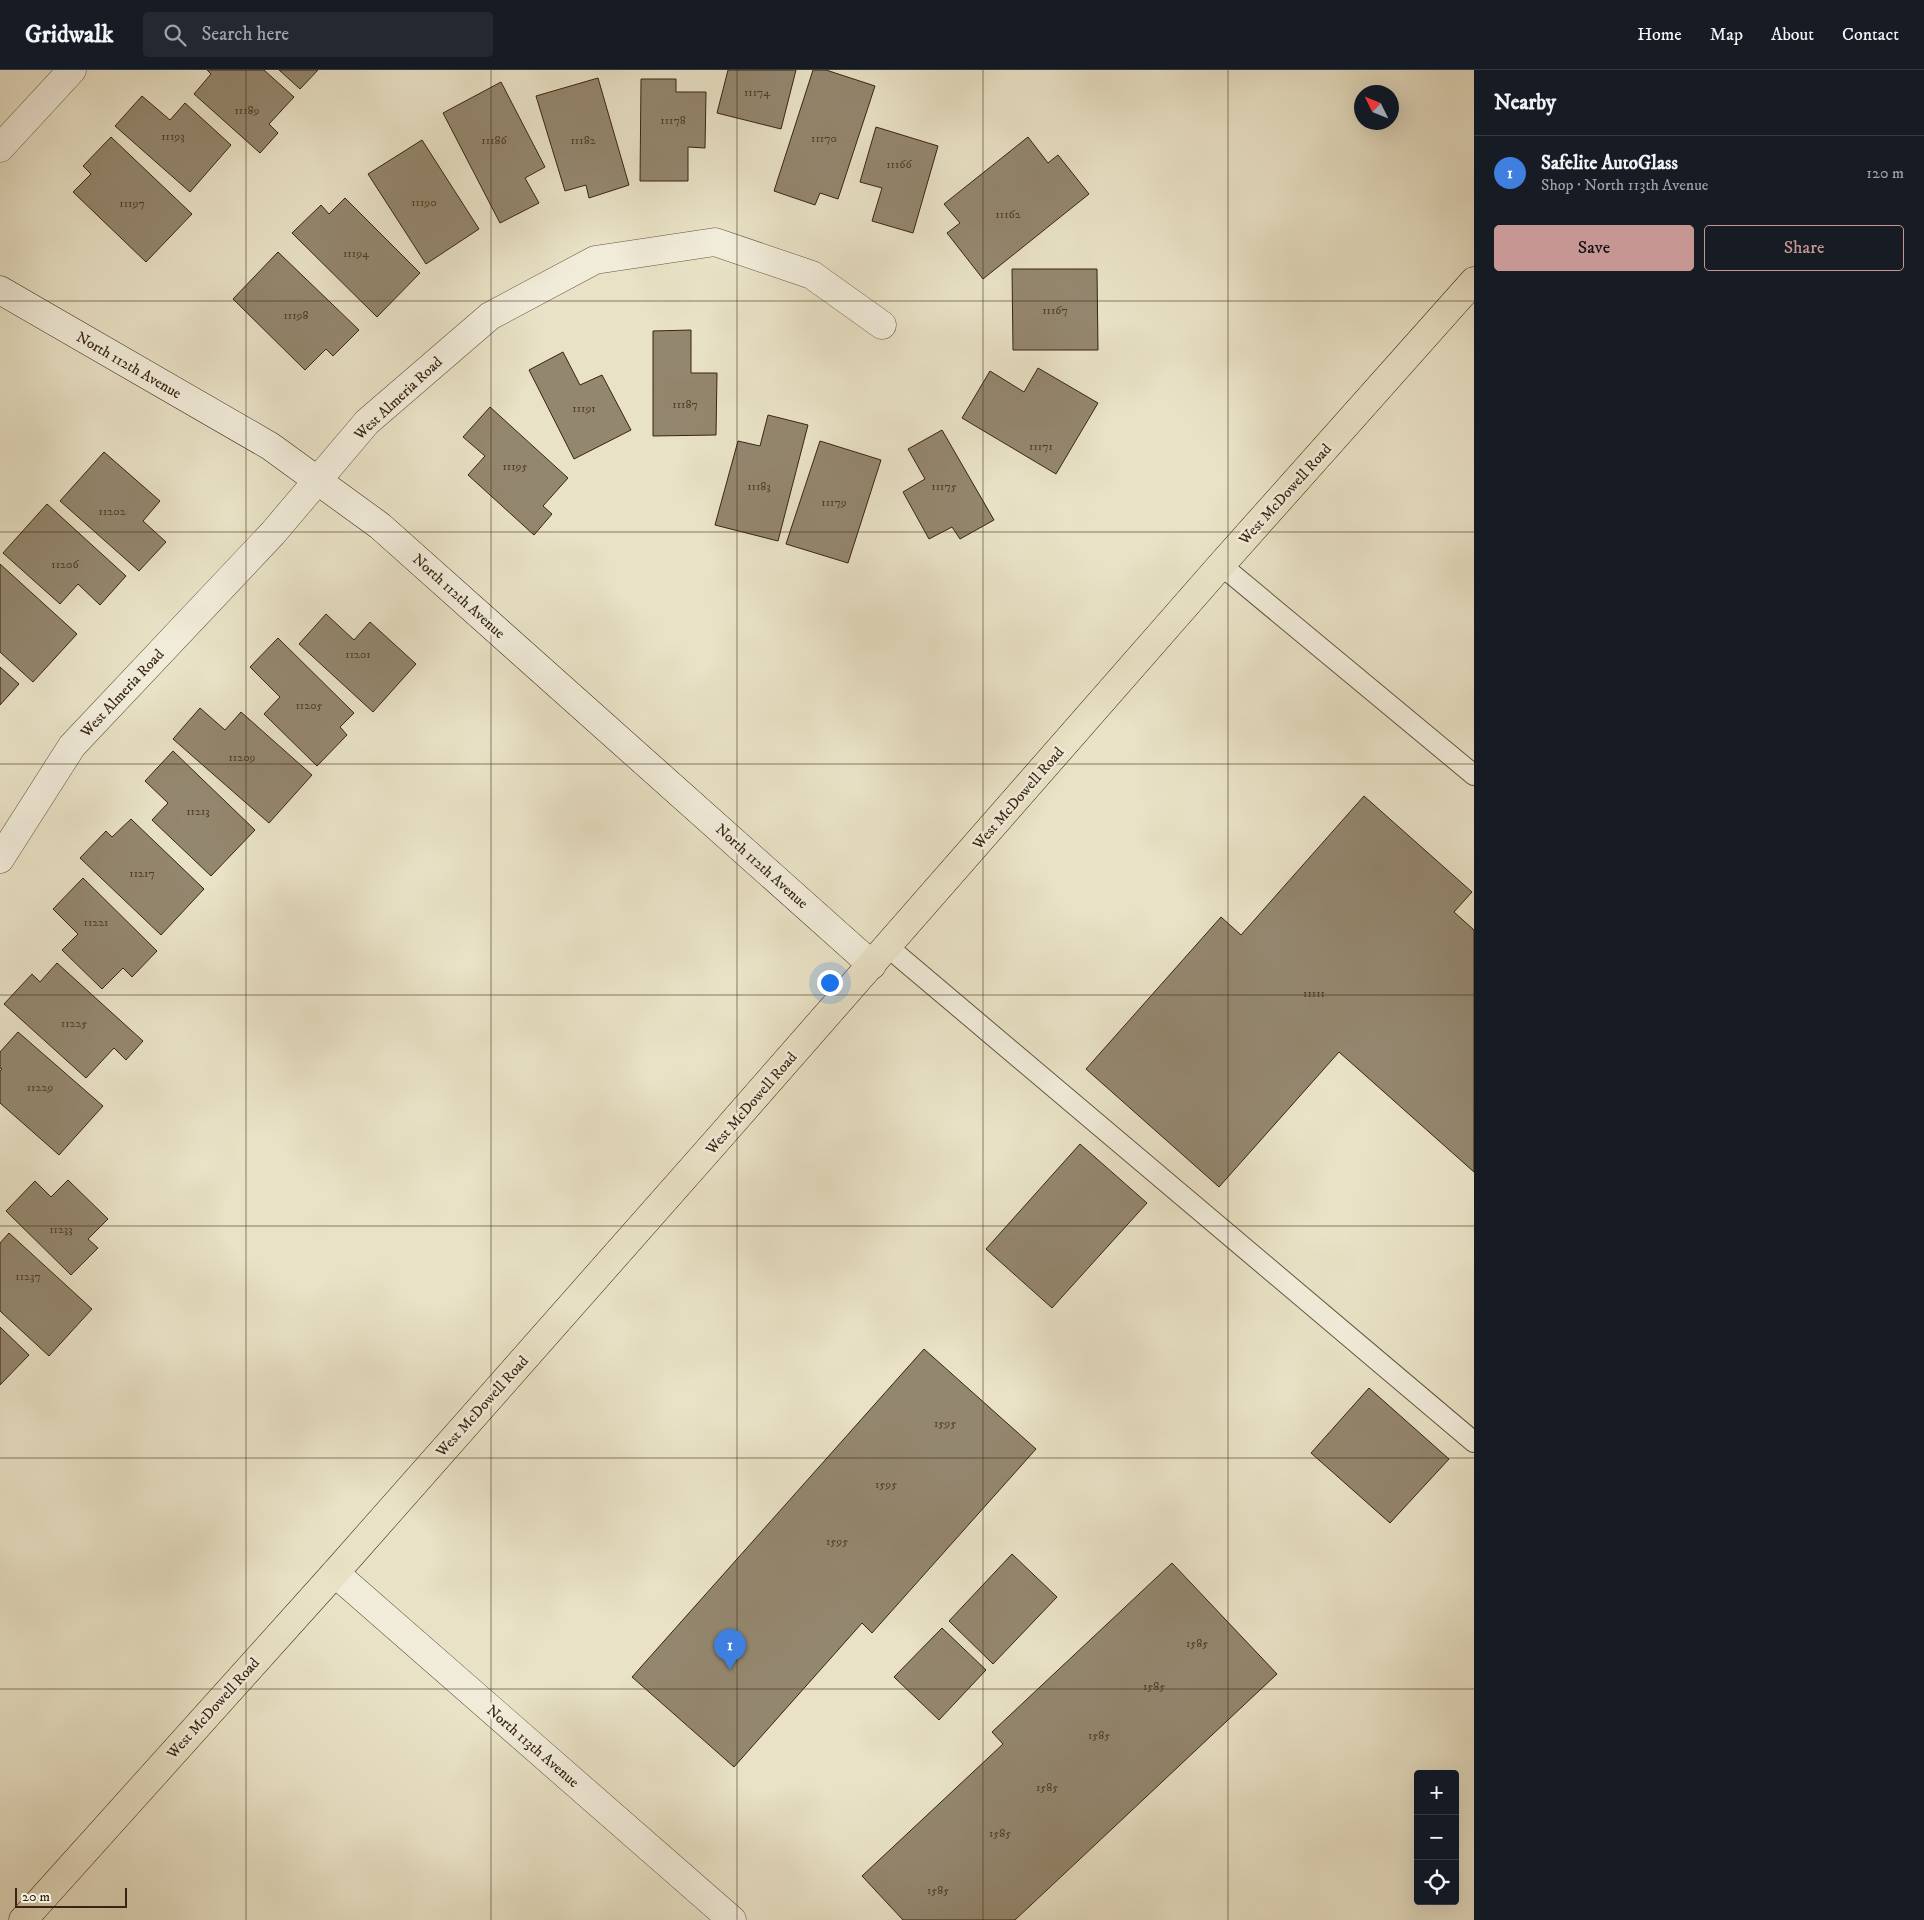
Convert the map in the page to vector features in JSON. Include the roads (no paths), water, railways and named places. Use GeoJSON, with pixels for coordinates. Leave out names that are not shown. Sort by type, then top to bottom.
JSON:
{"type":"FeatureCollection","features":[{"type":"Feature","properties":{"kind":"main road","name":"West McDowell Road"},"geometry":{"type":"LineString","coordinates":[[23,1920],[335,1572],[880,956],[1221,565],[1474,281]]}},
{"type":"Feature","properties":{"kind":"street"},"geometry":{"type":"LineString","coordinates":[[0,148],[72,70]]}},
{"type":"Feature","properties":{"kind":"street","name":"West Almeria Road"},"geometry":{"type":"LineString","coordinates":[[0,859],[72,746],[273,533],[367,422],[490,316],[595,260],[715,242],[812,275],[882,326]]}},
{"type":"Feature","properties":{"kind":"street","name":"North 112th Avenue"},"geometry":{"type":"LineString","coordinates":[[0,290],[270,446],[380,526],[880,956]]}},
{"type":"Feature","properties":{"kind":"street","name":"North 113th Avenue"},"geometry":{"type":"LineString","coordinates":[[335,1572],[732,1920]]}},
{"type":"Feature","properties":{"kind":"lane"},"geometry":{"type":"LineString","coordinates":[[1221,565],[1474,776]]}},
{"type":"Feature","properties":{"kind":"lane"},"geometry":{"type":"LineString","coordinates":[[880,956],[1474,1442]]}},
{"type":"Feature","properties":{"kind":"place","name":"Safelite AutoGlass"},"geometry":{"type":"Point","coordinates":[730,1670]}}]}
